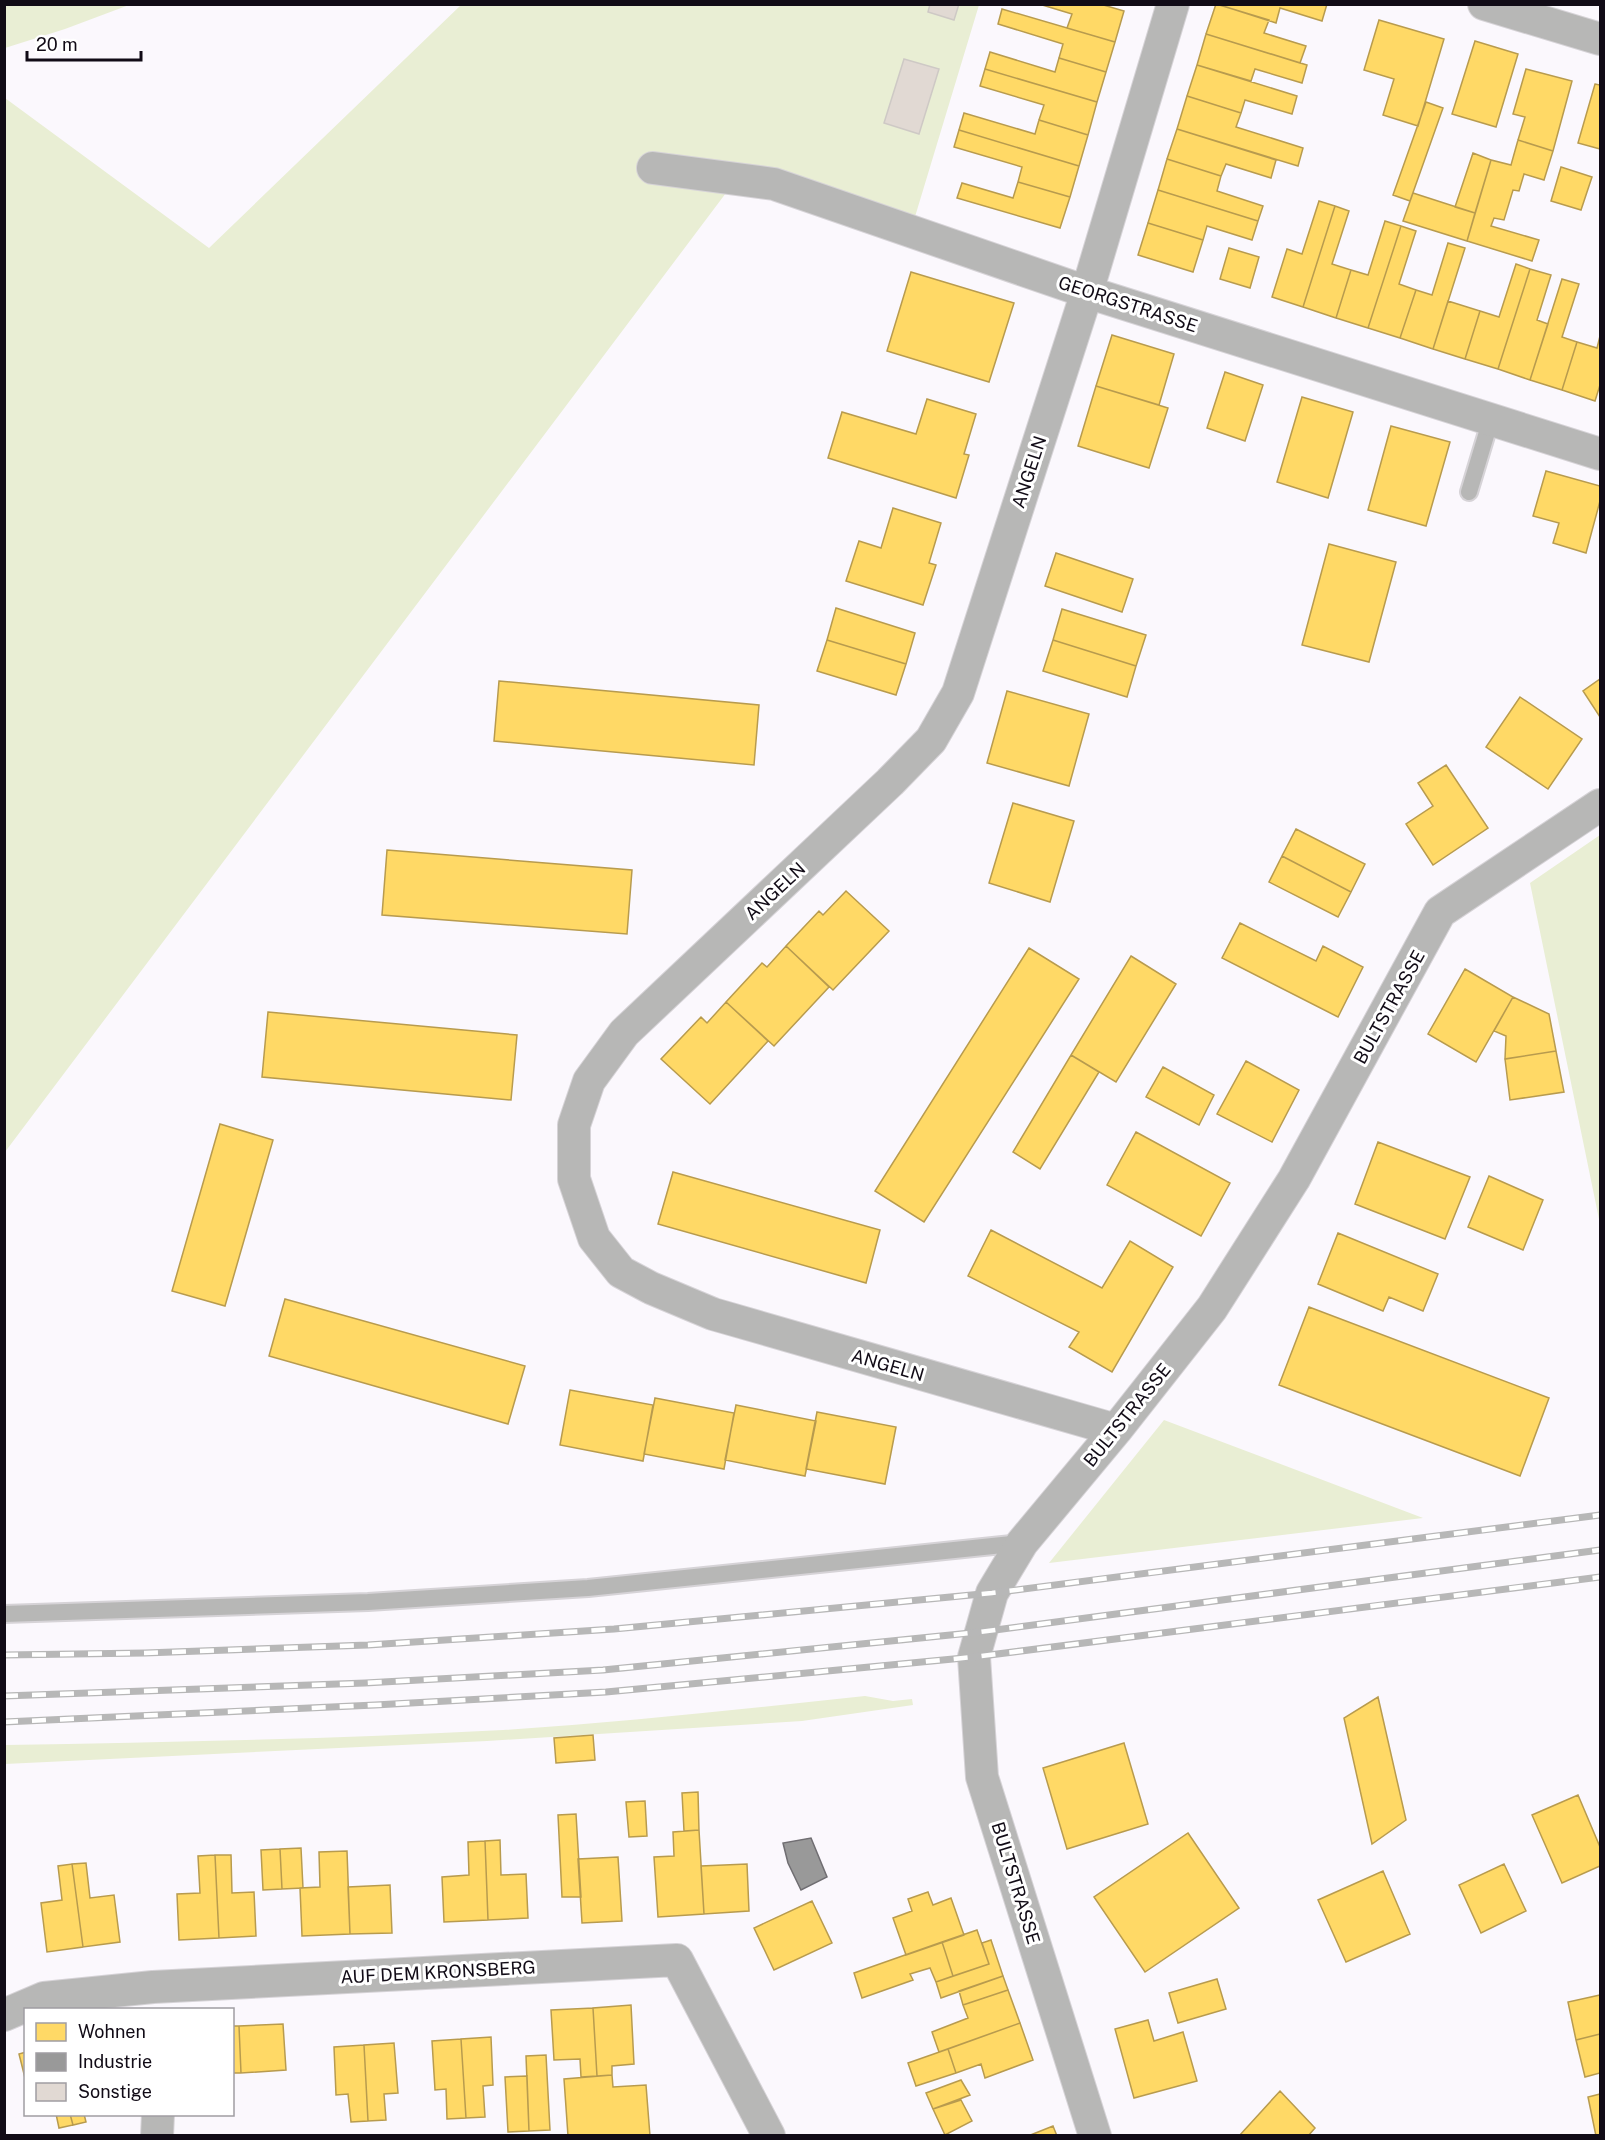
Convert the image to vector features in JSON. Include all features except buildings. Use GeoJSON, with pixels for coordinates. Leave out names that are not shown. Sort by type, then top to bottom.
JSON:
{"type":"FeatureCollection","features":[{"type":"Feature","properties":{"kind":"street","name":"ANGELN"},"geometry":{"type":"LineString","coordinates":[[1116,1430],[713,1314],[651,1288],[621,1272],[594,1238],[574,1179],[574,1125],[589,1081],[624,1033],[898,774],[931,740],[953,703],[1086,292],[1173,4]]}},
{"type":"Feature","properties":{"kind":"street"},"geometry":{"type":"LineString","coordinates":[[1484,4],[1600,39]]}},
{"type":"Feature","properties":{"kind":"street","name":"GEORGSTRASSE"},"geometry":{"type":"LineString","coordinates":[[653,168],[774,184],[1086,292],[1600,454]]}},
{"type":"Feature","properties":{"kind":"street","name":"BULTSTRASSE"},"geometry":{"type":"LineString","coordinates":[[1095,2136],[982,1776],[974,1658],[992,1593],[1022,1543],[1116,1430],[1212,1308],[1294,1179],[1440,912],[1600,805]]}},
{"type":"Feature","properties":{"kind":"street","name":"AUF DEM KRONSBERG"},"geometry":{"type":"LineString","coordinates":[[4,2015],[44,1998],[153,1998],[676,1960],[769,2136]]}},
{"type":"Feature","properties":{"kind":"street"},"geometry":{"type":"LineString","coordinates":[[158,2116],[158,2136]]}},
{"type":"Feature","properties":{"kind":"lane"},"geometry":{"type":"LineString","coordinates":[[1468,492],[1491,419]]}},
{"type":"Feature","properties":{"kind":"lane"},"geometry":{"type":"LineString","coordinates":[[4,1614],[368,1602],[588,1588],[1022,1543]]}},
{"type":"Feature","properties":{"kind":"green space"},"geometry":{"type":"Polygon","coordinates":[[[5,4],[129,4],[129,5],[5,48],[5,4]]]}},
{"type":"Feature","properties":{"kind":"green space"},"geometry":{"type":"Polygon","coordinates":[[[461,5],[979,5],[914,220],[744,169],[5,1152],[5,98],[209,248],[461,5]]]}},
{"type":"Feature","properties":{"kind":"green space"},"geometry":{"type":"Polygon","coordinates":[[[1600,835],[1600,1224],[1530,883],[1600,835]]]}},
{"type":"Feature","properties":{"kind":"green space"},"geometry":{"type":"Polygon","coordinates":[[[1164,1420],[1423,1518],[1049,1563],[1164,1420]]]}},
{"type":"Feature","properties":{"kind":"green space"},"geometry":{"type":"Polygon","coordinates":[[[865,1696],[893,1701],[912,1699],[913,1705],[802,1721],[487,1741],[5,1764],[5,1745],[316,1738],[503,1730],[865,1696]]]}},
{"type":"Feature","properties":{"kind":"railway"},"geometry":{"type":"LineString","coordinates":[[4,1655],[145,1653],[368,1645],[614,1629],[992,1593],[1600,1515]]}},
{"type":"Feature","properties":{"kind":"railway"},"geometry":{"type":"LineString","coordinates":[[4,1696],[365,1683],[603,1670],[980,1632],[1600,1550]]}},
{"type":"Feature","properties":{"kind":"railway"},"geometry":{"type":"LineString","coordinates":[[4,1722],[606,1692],[974,1657],[1600,1577]]}}]}
